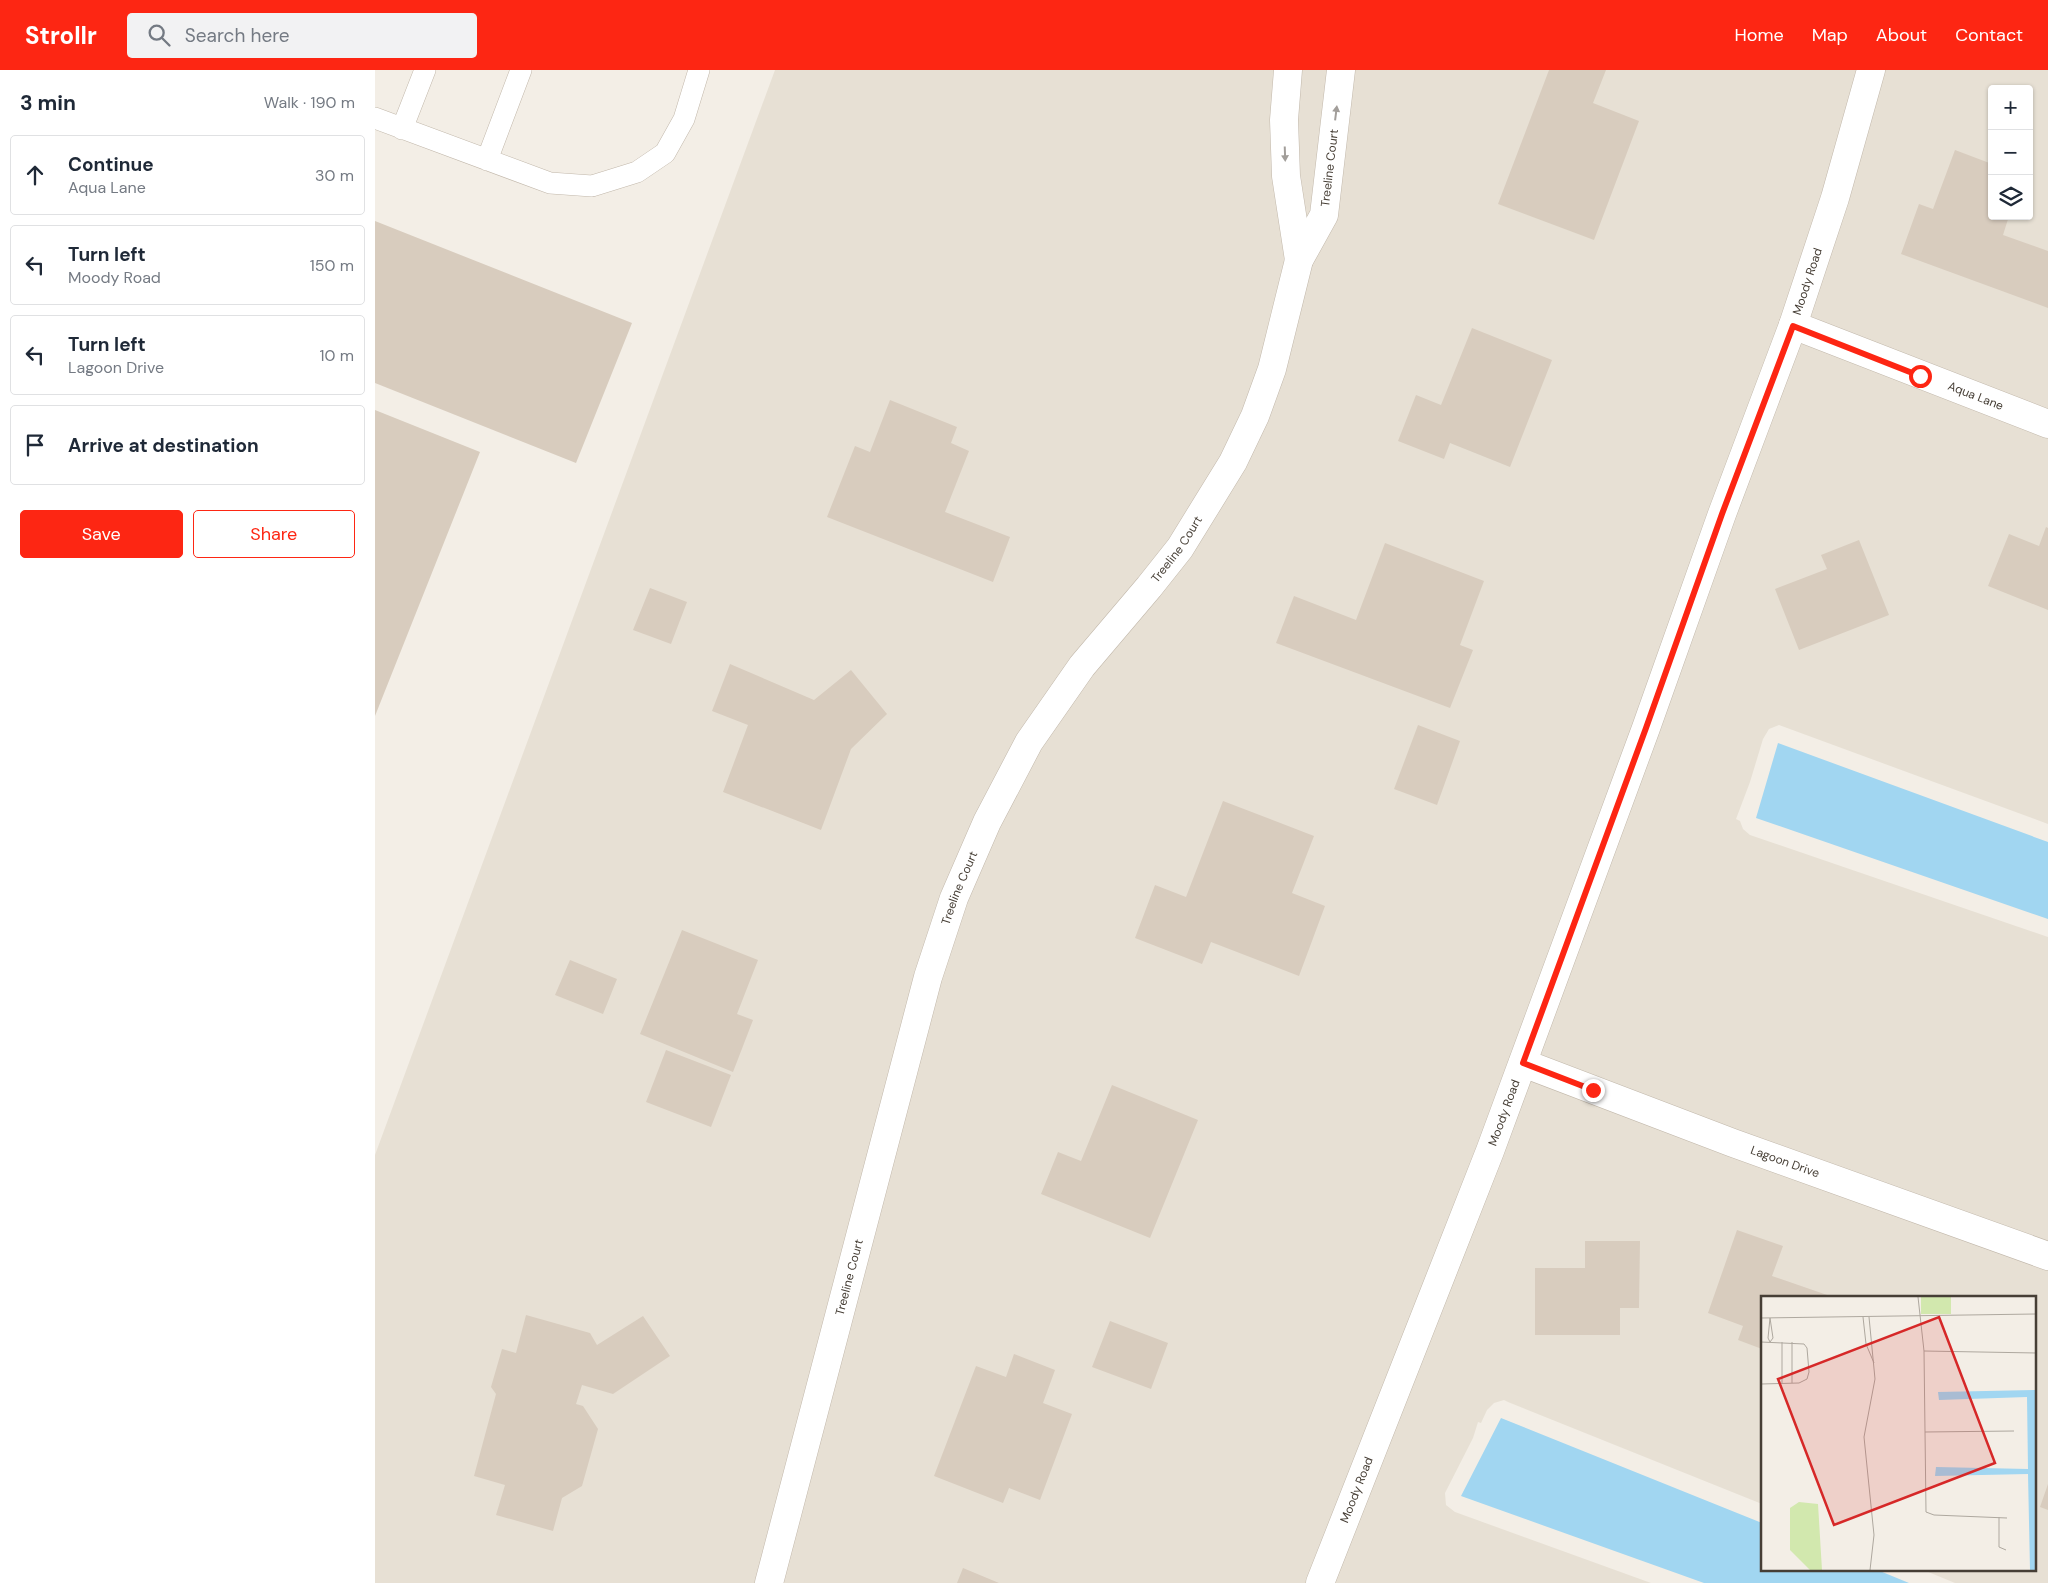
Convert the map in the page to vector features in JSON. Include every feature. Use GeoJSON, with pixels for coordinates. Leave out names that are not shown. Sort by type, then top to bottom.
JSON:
{"type":"FeatureCollection","features":[{"type":"Feature","properties":{"kind":"street","name":"Treeline Court"},"geometry":{"type":"LineString","coordinates":[[1288,70],[1285,120],[1286,176],[1299,260]]}},
{"type":"Feature","properties":{"kind":"street","name":"Treeline Court"},"geometry":{"type":"LineString","coordinates":[[769,1583],[928,977],[954,898],[987,822],[1029,742],[1082,666],[1180,548],[1233,462],[1255,416],[1272,368],[1299,260],[1324,215],[1341,70]]}},
{"type":"Feature","properties":{"kind":"street","name":"Moody Road"},"geometry":{"type":"LineString","coordinates":[[1319,1583],[1490,1151],[1646,728],[1722,514],[1793,326],[1835,198],[1871,70]]}},
{"type":"Feature","properties":{"kind":"street","name":"Aqua Lane"},"geometry":{"type":"LineString","coordinates":[[1793,326],[2048,424]]}},
{"type":"Feature","properties":{"kind":"street","name":"Lagoon Drive"},"geometry":{"type":"LineString","coordinates":[[1523,1063],[1733,1143],[2048,1256]]}},
{"type":"Feature","properties":{"kind":"lane"},"geometry":{"type":"LineString","coordinates":[[402,129],[425,70]]}},
{"type":"Feature","properties":{"kind":"lane"},"geometry":{"type":"LineString","coordinates":[[487,160],[521,70]]}},
{"type":"Feature","properties":{"kind":"lane"},"geometry":{"type":"LineString","coordinates":[[375,118],[550,183],[593,186],[637,172],[665,153],[684,119],[699,70]]}},
{"type":"Feature","properties":{"kind":"shaded area"},"geometry":{"type":"Polygon","coordinates":[[[775,70],[2048,70],[2048,824],[1779,725],[1769,729],[1763,739],[1736,819],[1740,821],[1743,829],[1750,835],[2048,937],[2048,1583],[1955,1583],[1923,1570],[2035,1570],[2035,1296],[1761,1296],[1761,1504],[1504,1400],[1494,1403],[1487,1410],[1481,1423],[1478,1422],[1473,1438],[1445,1493],[1446,1505],[1455,1512],[1651,1583],[375,1583],[375,1155],[775,70]]]}},
{"type":"Feature","properties":{"kind":"water"},"geometry":{"type":"Polygon","coordinates":[[[1778,743],[2048,842],[2048,919],[1756,818],[1778,743]]]}},
{"type":"Feature","properties":{"kind":"water"},"geometry":{"type":"Polygon","coordinates":[[[1501,1418],[1761,1523],[1761,1570],[1877,1570],[1909,1583],[1704,1583],[1461,1496],[1501,1418]]]}},
{"type":"Feature","properties":{"kind":"building"},"geometry":{"type":"Polygon","coordinates":[[[1549,70],[1606,70],[1593,103],[1639,121],[1594,240],[1498,204],[1549,70]]]}},
{"type":"Feature","properties":{"kind":"building"},"geometry":{"type":"Polygon","coordinates":[[[1955,150],[1988,162],[1988,220],[2008,220],[2003,235],[2048,251],[2048,308],[1901,254],[1919,204],[1933,209],[1955,150]]]}},
{"type":"Feature","properties":{"kind":"building"},"geometry":{"type":"Polygon","coordinates":[[[375,221],[632,323],[576,463],[375,383],[375,221]]]}},
{"type":"Feature","properties":{"kind":"building"},"geometry":{"type":"Polygon","coordinates":[[[1472,328],[1552,360],[1510,467],[1450,443],[1444,459],[1398,441],[1416,395],[1441,405],[1472,328]]]}},
{"type":"Feature","properties":{"kind":"building"},"geometry":{"type":"Polygon","coordinates":[[[890,400],[957,427],[951,443],[969,451],[945,512],[1010,537],[993,582],[827,517],[855,446],[870,452],[890,400]]]}},
{"type":"Feature","properties":{"kind":"building"},"geometry":{"type":"Polygon","coordinates":[[[375,410],[480,452],[375,716],[375,410]]]}},
{"type":"Feature","properties":{"kind":"building"},"geometry":{"type":"Polygon","coordinates":[[[2046,527],[2048,528],[2048,610],[1988,586],[2009,534],[2039,546],[2046,527]]]}},
{"type":"Feature","properties":{"kind":"building"},"geometry":{"type":"Polygon","coordinates":[[[1859,540],[1889,615],[1799,650],[1775,589],[1827,569],[1821,555],[1859,540]]]}},
{"type":"Feature","properties":{"kind":"building"},"geometry":{"type":"Polygon","coordinates":[[[1385,543],[1484,581],[1460,645],[1473,650],[1450,708],[1276,643],[1294,596],[1356,620],[1385,543]]]}},
{"type":"Feature","properties":{"kind":"building"},"geometry":{"type":"Polygon","coordinates":[[[650,588],[687,602],[671,644],[633,630],[650,588]]]}},
{"type":"Feature","properties":{"kind":"building"},"geometry":{"type":"Polygon","coordinates":[[[730,664],[814,700],[851,670],[887,714],[851,749],[821,830],[723,792],[748,725],[712,711],[730,664]]]}},
{"type":"Feature","properties":{"kind":"building"},"geometry":{"type":"Polygon","coordinates":[[[1418,725],[1460,741],[1437,805],[1394,789],[1418,725]]]}},
{"type":"Feature","properties":{"kind":"building"},"geometry":{"type":"Polygon","coordinates":[[[1223,801],[1314,836],[1292,893],[1325,906],[1299,976],[1211,942],[1202,964],[1135,938],[1155,885],[1186,897],[1223,801]]]}},
{"type":"Feature","properties":{"kind":"building"},"geometry":{"type":"Polygon","coordinates":[[[682,930],[758,960],[737,1014],[753,1020],[733,1072],[640,1034],[682,930]]]}},
{"type":"Feature","properties":{"kind":"building"},"geometry":{"type":"Polygon","coordinates":[[[570,960],[617,979],[603,1014],[555,995],[570,960]]]}},
{"type":"Feature","properties":{"kind":"building"},"geometry":{"type":"Polygon","coordinates":[[[666,1050],[731,1075],[711,1127],[646,1102],[666,1050]]]}},
{"type":"Feature","properties":{"kind":"building"},"geometry":{"type":"Polygon","coordinates":[[[1112,1085],[1198,1120],[1150,1238],[1041,1194],[1058,1152],[1081,1161],[1112,1085]]]}},
{"type":"Feature","properties":{"kind":"building"},"geometry":{"type":"Polygon","coordinates":[[[1737,1230],[1783,1246],[1772,1276],[1830,1296],[1761,1296],[1761,1349],[1738,1340],[1743,1326],[1708,1313],[1737,1230]]]}},
{"type":"Feature","properties":{"kind":"building"},"geometry":{"type":"Polygon","coordinates":[[[1585,1241],[1640,1241],[1639,1308],[1620,1308],[1620,1335],[1535,1335],[1535,1268],[1585,1268],[1585,1241]]]}},
{"type":"Feature","properties":{"kind":"building"},"geometry":{"type":"Polygon","coordinates":[[[526,1315],[590,1333],[597,1345],[643,1316],[670,1356],[613,1394],[582,1385],[576,1404],[583,1406],[598,1429],[582,1486],[562,1498],[553,1531],[496,1515],[505,1485],[474,1476],[496,1394],[491,1387],[502,1349],[516,1353],[526,1315]]]}},
{"type":"Feature","properties":{"kind":"building"},"geometry":{"type":"Polygon","coordinates":[[[1110,1321],[1168,1343],[1151,1389],[1092,1367],[1110,1321]]]}},
{"type":"Feature","properties":{"kind":"building"},"geometry":{"type":"Polygon","coordinates":[[[1014,1354],[1055,1370],[1043,1403],[1072,1414],[1040,1500],[1009,1488],[1003,1503],[934,1476],[976,1366],[1006,1377],[1014,1354]]]}},
{"type":"Feature","properties":{"kind":"building"},"geometry":{"type":"Polygon","coordinates":[[[2048,1484],[2048,1510],[2040,1507],[2048,1484]]]}},
{"type":"Feature","properties":{"kind":"building"},"geometry":{"type":"Polygon","coordinates":[[[963,1568],[999,1583],[957,1583],[963,1568]]]}},
{"type":"Feature","properties":{"kind":"route"},"geometry":{"type":"LineString","coordinates":[[1593,1090],[1523,1063],[1722,514],[1793,326],[1920,376]]}}]}
